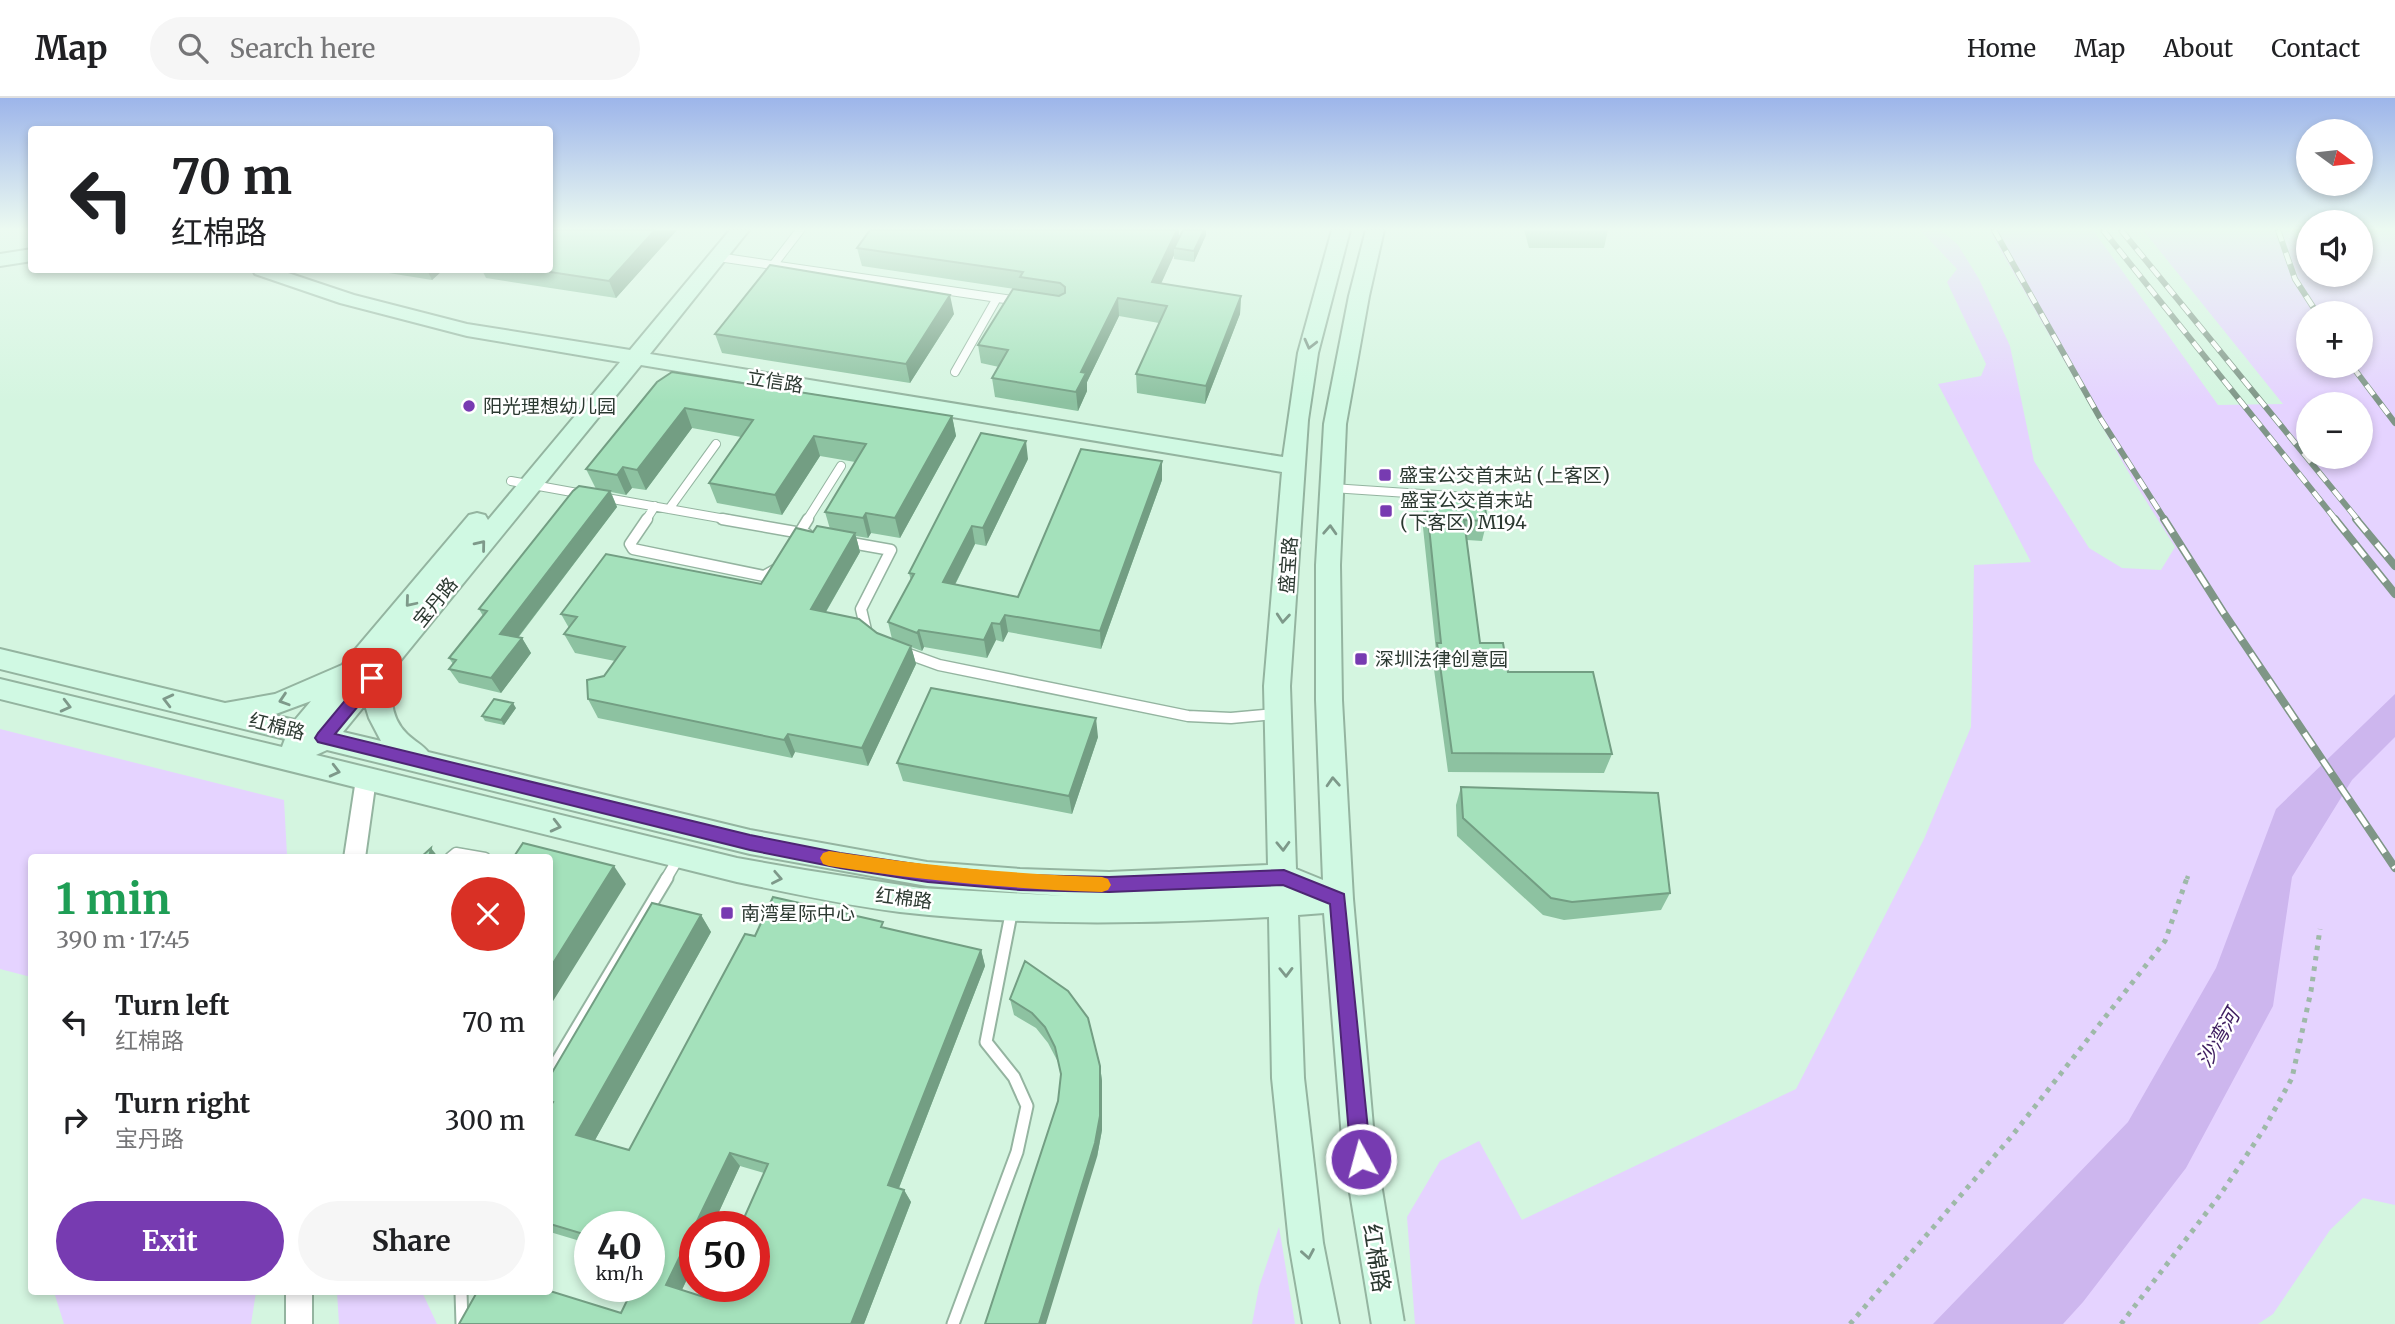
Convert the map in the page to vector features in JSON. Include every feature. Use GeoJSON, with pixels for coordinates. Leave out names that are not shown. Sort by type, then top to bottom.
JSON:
{"type":"FeatureCollection","features":[{"type":"Feature","properties":{"kind":"main road","name":"立信路"},"geometry":{"type":"LineString","coordinates":[[312,287],[432,322],[1294,467]]}},
{"type":"Feature","properties":{"kind":"main road","name":"宝丹路"},"geometry":{"type":"LineString","coordinates":[[290,761],[626,356],[678,287]]}},
{"type":"Feature","properties":{"kind":"main road","name":"宝丹路"},"geometry":{"type":"LineString","coordinates":[[626,356],[690,287]]}},
{"type":"Feature","properties":{"kind":"main road","name":"盛宝路"},"geometry":{"type":"LineString","coordinates":[[1284,890],[1277,686],[1297,420],[1308,353],[1326,287]]}},
{"type":"Feature","properties":{"kind":"main road","name":"盛宝路"},"geometry":{"type":"LineString","coordinates":[[1338,899],[1329,700],[1328,565],[1335,424],[1361,287]]}},
{"type":"Feature","properties":{"kind":"main road"},"geometry":{"type":"LineString","coordinates":[[212,711],[238,711],[292,698],[376,657],[376,700],[380,717],[388,733],[403,749],[428,763]]}},
{"type":"Feature","properties":{"kind":"main road","name":"红棉路"},"geometry":{"type":"LineString","coordinates":[[0,659],[750,842],[928,874],[1020,882],[1284,890],[1338,899],[1358,1138],[1388,1324]]}},
{"type":"Feature","properties":{"kind":"main road","name":"红棉路"},"geometry":{"type":"LineString","coordinates":[[0,690],[680,856],[830,888],[917,901],[1103,911],[1284,890]]}},
{"type":"Feature","properties":{"kind":"main road"},"geometry":{"type":"LineString","coordinates":[[1284,890],[1288,1078],[1306,1243],[1321,1324]]}},
{"type":"Feature","properties":{"kind":"street"},"geometry":{"type":"LineString","coordinates":[[355,854],[366,779]]}},
{"type":"Feature","properties":{"kind":"street"},"geometry":{"type":"LineString","coordinates":[[299,1295],[299,1324]]}},
{"type":"Feature","properties":{"kind":"lane"},"geometry":{"type":"LineString","coordinates":[[926,287],[1022,302]]}},
{"type":"Feature","properties":{"kind":"lane"},"geometry":{"type":"LineString","coordinates":[[955,372],[997,298]]}},
{"type":"Feature","properties":{"kind":"lane"},"geometry":{"type":"LineString","coordinates":[[669,509],[716,444]]}},
{"type":"Feature","properties":{"kind":"lane"},"geometry":{"type":"LineString","coordinates":[[792,544],[841,466]]}},
{"type":"Feature","properties":{"kind":"lane"},"geometry":{"type":"LineString","coordinates":[[521,483],[813,536]]}},
{"type":"Feature","properties":{"kind":"lane"},"geometry":{"type":"LineString","coordinates":[[1332,488],[1513,500]]}},
{"type":"Feature","properties":{"kind":"lane"},"geometry":{"type":"LineString","coordinates":[[655,506],[632,538],[630,544],[639,552],[764,576],[773,573],[785,556]]}},
{"type":"Feature","properties":{"kind":"lane"},"geometry":{"type":"LineString","coordinates":[[839,540],[891,550],[861,609],[863,626],[877,639]]}},
{"type":"Feature","properties":{"kind":"lane"},"geometry":{"type":"LineString","coordinates":[[896,649],[939,665],[1188,716],[1231,718],[1279,714]]}},
{"type":"Feature","properties":{"kind":"lane"},"geometry":{"type":"LineString","coordinates":[[553,1068],[680,856]]}},
{"type":"Feature","properties":{"kind":"lane"},"geometry":{"type":"LineString","coordinates":[[953,1324],[1017,1152],[1027,1106],[1014,1077],[986,1042],[1012,908]]}},
{"type":"Feature","properties":{"kind":"lane"},"geometry":{"type":"LineString","coordinates":[[461,1295],[462,1324]]}},
{"type":"Feature","properties":{"kind":"path"},"geometry":{"type":"LineString","coordinates":[[1850,1324],[2011,1137],[2157,951],[2165,940],[2188,876]]}},
{"type":"Feature","properties":{"kind":"path"},"geometry":{"type":"LineString","coordinates":[[2121,1324],[2221,1195],[2264,1129],[2291,1077],[2311,991],[2320,929]]}},
{"type":"Feature","properties":{"kind":"shaded area"},"geometry":{"type":"Polygon","coordinates":[[[1949,287],[1983,287],[2010,346],[2034,461],[2089,548],[2122,568],[2161,570],[2175,547],[2133,480],[2022,287],[2134,287],[2218,405],[2283,404],[2189,287],[2395,287],[2395,1205],[2363,1198],[2330,1230],[2273,1314],[2258,1324],[1415,1324],[1407,1217],[1440,1161],[1479,1141],[1522,1220],[1796,1089],[1924,839],[1971,727],[1974,565],[2031,562],[1938,384],[1981,376],[1986,364],[1949,287]]]}},
{"type":"Feature","properties":{"kind":"shaded area"},"geometry":{"type":"Polygon","coordinates":[[[0,729],[284,800],[287,854],[28,854],[28,976],[0,969],[0,729]]]}},
{"type":"Feature","properties":{"kind":"shaded area"},"geometry":{"type":"Polygon","coordinates":[[[1279,1227],[1295,1324],[1252,1324],[1259,1287],[1279,1227]]]}},
{"type":"Feature","properties":{"kind":"shaded area"},"geometry":{"type":"Polygon","coordinates":[[[55,1295],[256,1295],[251,1324],[64,1324],[55,1295]]]}},
{"type":"Feature","properties":{"kind":"shaded area"},"geometry":{"type":"Polygon","coordinates":[[[337,1295],[423,1295],[437,1324],[339,1324],[337,1295]]]}},
{"type":"Feature","properties":{"kind":"water","name":"沙湾河"},"geometry":{"type":"Polygon","coordinates":[[[2395,694],[2395,737],[2352,780],[2292,877],[2273,1006],[2186,1168],[2063,1324],[1933,1324],[2128,1122],[2216,968],[2276,809],[2395,694]]]}},
{"type":"Feature","properties":{"kind":"building"},"geometry":{"type":"Polygon","coordinates":[[[752,287],[903,287],[950,295],[906,364],[715,334],[752,287]]]}},
{"type":"Feature","properties":{"kind":"building"},"geometry":{"type":"Polygon","coordinates":[[[1065,287],[1185,287],[1241,296],[1206,386],[1136,374],[1167,306],[1118,298],[1081,372],[1086,373],[1076,392],[992,378],[1008,350],[978,345],[1013,289],[1059,296],[1065,293],[1065,287]]]}},
{"type":"Feature","properties":{"kind":"building"},"geometry":{"type":"Polygon","coordinates":[[[672,372],[952,416],[895,518],[866,513],[863,518],[825,512],[866,444],[814,436],[775,495],[709,483],[753,420],[685,408],[637,470],[623,467],[617,475],[586,469],[657,382],[672,372]]]}},
{"type":"Feature","properties":{"kind":"building"},"geometry":{"type":"Polygon","coordinates":[[[981,433],[1026,441],[983,528],[972,526],[943,582],[1018,597],[1081,449],[1162,461],[1100,631],[1005,615],[1000,624],[992,623],[984,640],[919,630],[917,633],[888,622],[914,574],[909,573],[981,433]]]}},
{"type":"Feature","properties":{"kind":"building"},"geometry":{"type":"Polygon","coordinates":[[[579,486],[610,491],[500,634],[522,638],[491,678],[449,669],[456,660],[449,658],[487,611],[479,609],[579,486]]]}},
{"type":"Feature","properties":{"kind":"building"},"geometry":{"type":"Polygon","coordinates":[[[1426,498],[1484,500],[1487,521],[1464,520],[1480,643],[1503,643],[1508,672],[1593,672],[1612,754],[1452,753],[1437,643],[1441,643],[1426,498]]]}},
{"type":"Feature","properties":{"kind":"building"},"geometry":{"type":"Polygon","coordinates":[[[817,526],[855,533],[811,609],[859,619],[877,633],[911,646],[862,748],[788,734],[784,740],[588,699],[587,680],[604,676],[625,647],[564,634],[577,617],[561,614],[606,554],[761,584],[796,528],[813,532],[817,526]]]}},
{"type":"Feature","properties":{"kind":"building"},"geometry":{"type":"Polygon","coordinates":[[[931,688],[1096,718],[1069,796],[897,763],[931,688]]]}},
{"type":"Feature","properties":{"kind":"building"},"geometry":{"type":"Polygon","coordinates":[[[494,699],[513,703],[501,720],[482,716],[494,699]]]}},
{"type":"Feature","properties":{"kind":"building"},"geometry":{"type":"Polygon","coordinates":[[[1461,787],[1658,793],[1670,893],[1572,902],[1551,898],[1463,818],[1461,787]]]}},
{"type":"Feature","properties":{"kind":"building"},"geometry":{"type":"Polygon","coordinates":[[[523,843],[614,866],[553,963],[553,854],[516,854],[523,843]]]}},
{"type":"Feature","properties":{"kind":"building"},"geometry":{"type":"Polygon","coordinates":[[[773,897],[883,922],[881,927],[981,950],[888,1185],[904,1190],[851,1324],[459,1324],[475,1295],[553,1295],[553,1292],[574,1298],[574,1302],[586,1302],[621,1313],[626,1302],[665,1302],[665,1211],[574,1211],[574,1231],[553,1225],[553,1071],[652,903],[701,915],[576,1135],[629,1150],[745,934],[755,936],[773,897]]]}},
{"type":"Feature","properties":{"kind":"building"},"geometry":{"type":"Polygon","coordinates":[[[1025,961],[1068,991],[1088,1018],[1100,1066],[1100,1116],[1095,1143],[1039,1324],[985,1324],[1058,1101],[1061,1074],[1055,1047],[1045,1027],[1032,1013],[1010,999],[1025,961]]]}},
{"type":"Feature","properties":{"kind":"railway"},"geometry":{"type":"LineString","coordinates":[[2026,287],[2100,418],[2165,520]]}},
{"type":"Feature","properties":{"kind":"railway"},"geometry":{"type":"LineString","coordinates":[[2149,287],[2336,520]]}},
{"type":"Feature","properties":{"kind":"railway"},"geometry":{"type":"LineString","coordinates":[[2168,287],[2358,520]]}},
{"type":"Feature","properties":{"kind":"railway"},"geometry":{"type":"LineString","coordinates":[[2300,287],[2309,301]]}},
{"type":"Feature","properties":{"kind":"railway"},"geometry":{"type":"LineString","coordinates":[[2361,378],[2395,423]]}},
{"type":"Feature","properties":{"kind":"railway"},"geometry":{"type":"LineString","coordinates":[[2164,519],[2223,612],[2395,868]]}},
{"type":"Feature","properties":{"kind":"railway"},"geometry":{"type":"LineString","coordinates":[[2335,519],[2395,594]]}},
{"type":"Feature","properties":{"kind":"railway"},"geometry":{"type":"LineString","coordinates":[[2356,519],[2395,566]]}},
{"type":"Feature","properties":{"kind":"slow traffic"},"geometry":{"type":"LineString","coordinates":[[829,858],[928,874],[1020,882],[1102,885]]}},
{"type":"Feature","properties":{"kind":"place","name":"阳光理想幼儿园"},"geometry":{"type":"Point","coordinates":[469,406]}},
{"type":"Feature","properties":{"kind":"place","name":"盛宝公交首末站 (上客区)"},"geometry":{"type":"Point","coordinates":[1385,475]}},
{"type":"Feature","properties":{"kind":"place","name":"盛宝公交首末站 (下客区) M194"},"geometry":{"type":"Point","coordinates":[1386,511]}},
{"type":"Feature","properties":{"kind":"place","name":"深圳法律创意园"},"geometry":{"type":"Point","coordinates":[1361,659]}},
{"type":"Feature","properties":{"kind":"place","name":"南湾星际中心"},"geometry":{"type":"Point","coordinates":[727,913]}},
{"type":"Feature","properties":{"kind":"route"},"geometry":{"type":"LineString","coordinates":[[372,678],[323,738],[750,842],[928,874],[1020,882],[1109,885],[1284,877],[1338,899],[1361,1159]]}}]}
